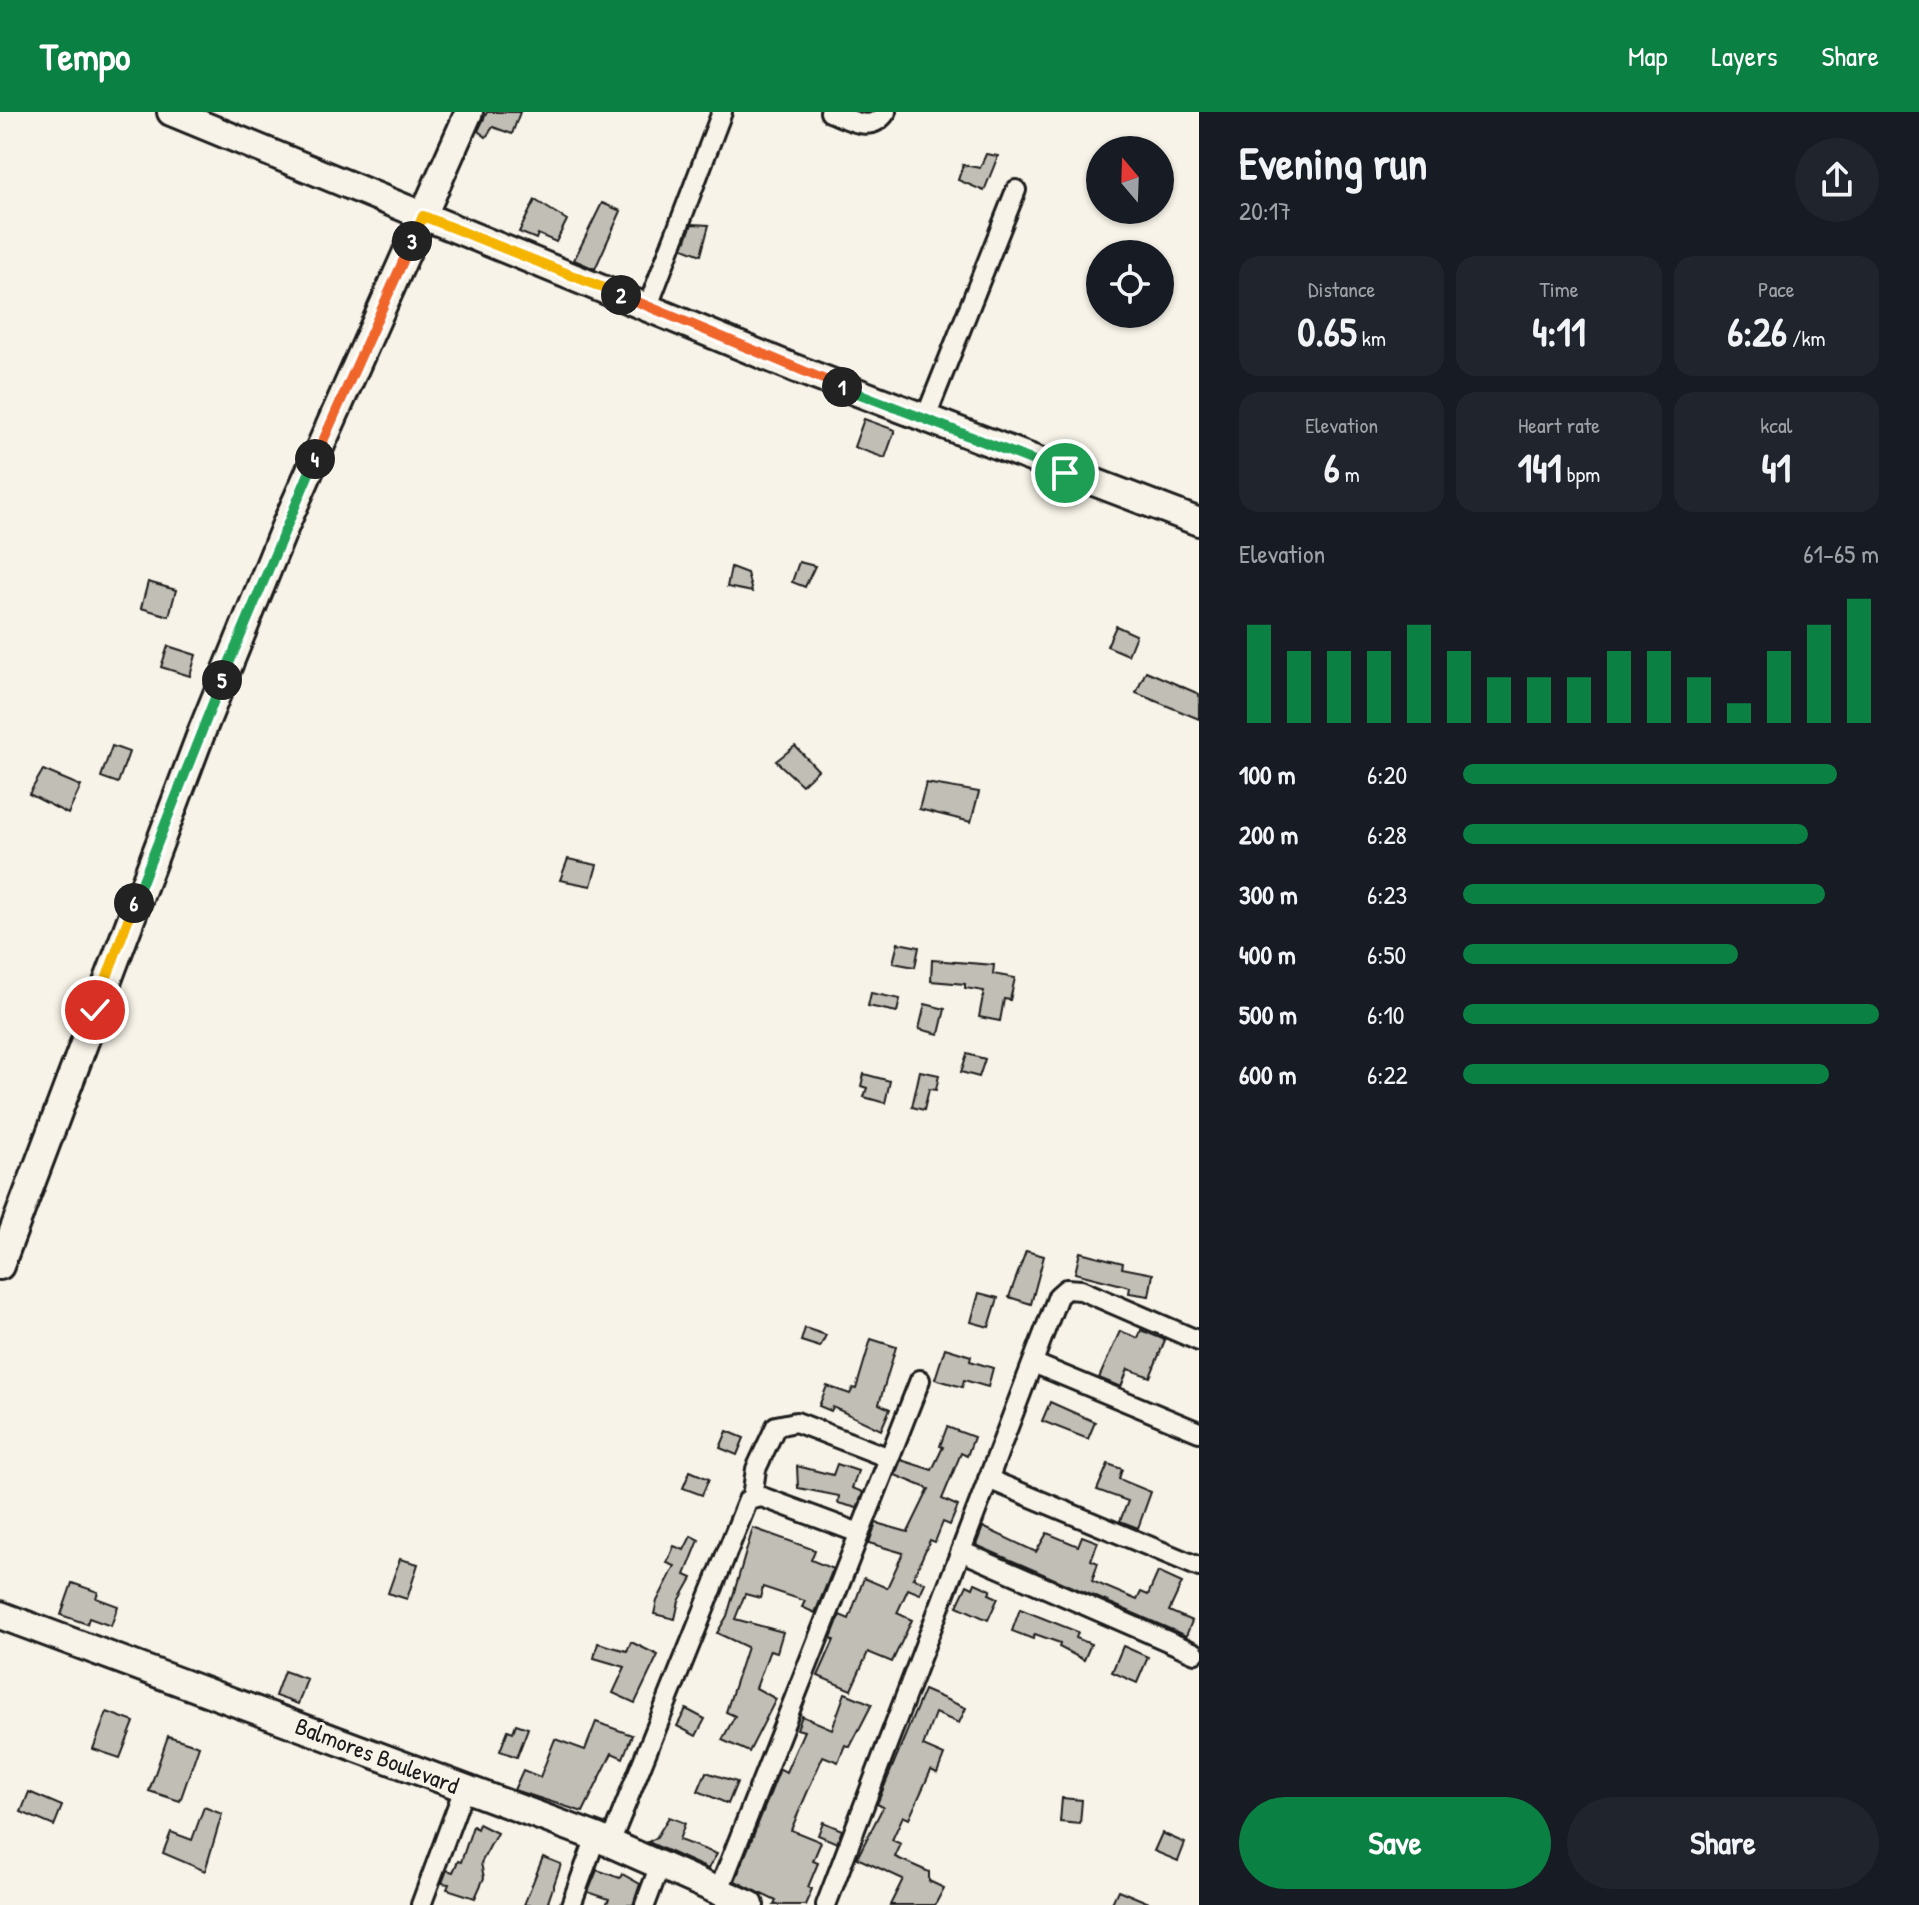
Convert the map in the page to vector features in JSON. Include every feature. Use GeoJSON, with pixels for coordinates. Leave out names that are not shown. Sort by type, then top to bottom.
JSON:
{"type":"FeatureCollection","features":[{"type":"Feature","properties":{"kind":"street"},"geometry":{"type":"LineString","coordinates":[[171,112],[925,419],[1199,522]]}},
{"type":"Feature","properties":{"kind":"street"},"geometry":{"type":"LineString","coordinates":[[0,1266],[202,731],[286,524],[469,112]]}},
{"type":"Feature","properties":{"kind":"street"},"geometry":{"type":"LineString","coordinates":[[648,306],[722,112]]}},
{"type":"Feature","properties":{"kind":"street"},"geometry":{"type":"LineString","coordinates":[[830,112],[864,125],[877,122],[886,112]]}},
{"type":"Feature","properties":{"kind":"street"},"geometry":{"type":"LineString","coordinates":[[925,419],[1016,190]]}},
{"type":"Feature","properties":{"kind":"street"},"geometry":{"type":"LineString","coordinates":[[826,1905],[1058,1296],[1072,1289],[1199,1341]]}},
{"type":"Feature","properties":{"kind":"street"},"geometry":{"type":"LineString","coordinates":[[1033,1363],[1199,1432]]}},
{"type":"Feature","properties":{"kind":"street"},"geometry":{"type":"LineString","coordinates":[[719,1890],[920,1380]]}},
{"type":"Feature","properties":{"kind":"street"},"geometry":{"type":"LineString","coordinates":[[571,1905],[603,1840],[752,1497],[761,1458],[776,1426],[796,1422],[889,1458]]}},
{"type":"Feature","properties":{"kind":"street"},"geometry":{"type":"LineString","coordinates":[[988,1479],[1199,1567]]}},
{"type":"Feature","properties":{"kind":"street"},"geometry":{"type":"LineString","coordinates":[[752,1497],[762,1497],[859,1533]]}},
{"type":"Feature","properties":{"kind":"street"},"geometry":{"type":"LineString","coordinates":[[963,1552],[1195,1653]]}},
{"type":"Feature","properties":{"kind":"street","name":"Balmores Boulevard"},"geometry":{"type":"LineString","coordinates":[[0,1615],[603,1840],[750,1905]]}},
{"type":"Feature","properties":{"kind":"street"},"geometry":{"type":"LineString","coordinates":[[421,1905],[464,1789]]}},
{"type":"Feature","properties":{"kind":"street"},"geometry":{"type":"LineString","coordinates":[[645,1905],[660,1865]]}},
{"type":"Feature","properties":{"kind":"building"},"geometry":{"type":"Polygon","coordinates":[[[487,112],[520,112],[512,134],[493,127],[486,137],[478,131],[487,112]]]}},
{"type":"Feature","properties":{"kind":"building"},"geometry":{"type":"Polygon","coordinates":[[[986,154],[998,156],[984,191],[958,180],[963,165],[980,168],[986,154]]]}},
{"type":"Feature","properties":{"kind":"building"},"geometry":{"type":"Polygon","coordinates":[[[535,200],[567,220],[556,242],[538,234],[536,239],[519,232],[535,200]]]}},
{"type":"Feature","properties":{"kind":"building"},"geometry":{"type":"Polygon","coordinates":[[[602,203],[621,211],[595,269],[574,260],[602,203]]]}},
{"type":"Feature","properties":{"kind":"building"},"geometry":{"type":"Polygon","coordinates":[[[692,224],[709,225],[701,255],[683,248],[692,224]]]}},
{"type":"Feature","properties":{"kind":"building"},"geometry":{"type":"Polygon","coordinates":[[[864,419],[895,430],[885,458],[854,447],[864,419]]]}},
{"type":"Feature","properties":{"kind":"building"},"geometry":{"type":"Polygon","coordinates":[[[799,562],[815,566],[805,587],[792,582],[799,562]]]}},
{"type":"Feature","properties":{"kind":"building"},"geometry":{"type":"Polygon","coordinates":[[[731,567],[747,573],[752,592],[727,587],[731,567]]]}},
{"type":"Feature","properties":{"kind":"building"},"geometry":{"type":"Polygon","coordinates":[[[148,582],[176,590],[169,616],[141,608],[148,582]]]}},
{"type":"Feature","properties":{"kind":"building"},"geometry":{"type":"Polygon","coordinates":[[[1116,626],[1136,635],[1128,655],[1107,646],[1116,626]]]}},
{"type":"Feature","properties":{"kind":"building"},"geometry":{"type":"Polygon","coordinates":[[[168,646],[196,655],[190,676],[161,667],[168,646]]]}},
{"type":"Feature","properties":{"kind":"building"},"geometry":{"type":"Polygon","coordinates":[[[1146,671],[1199,694],[1199,719],[1136,693],[1146,671]]]}},
{"type":"Feature","properties":{"kind":"building"},"geometry":{"type":"Polygon","coordinates":[[[112,746],[129,752],[118,783],[101,777],[112,746]]]}},
{"type":"Feature","properties":{"kind":"building"},"geometry":{"type":"Polygon","coordinates":[[[795,746],[818,770],[802,785],[776,761],[795,746]]]}},
{"type":"Feature","properties":{"kind":"building"},"geometry":{"type":"Polygon","coordinates":[[[43,770],[81,786],[68,814],[29,794],[43,770]]]}},
{"type":"Feature","properties":{"kind":"building"},"geometry":{"type":"Polygon","coordinates":[[[926,783],[979,792],[971,822],[919,809],[926,783]]]}},
{"type":"Feature","properties":{"kind":"building"},"geometry":{"type":"Polygon","coordinates":[[[568,859],[597,865],[591,886],[560,880],[568,859]]]}},
{"type":"Feature","properties":{"kind":"building"},"geometry":{"type":"Polygon","coordinates":[[[898,943],[919,947],[915,967],[893,963],[898,943]]]}},
{"type":"Feature","properties":{"kind":"building"},"geometry":{"type":"Polygon","coordinates":[[[932,960],[994,965],[993,974],[1015,978],[1010,1000],[1004,999],[1000,1021],[979,1017],[984,991],[965,988],[965,984],[931,981],[932,960]]]}},
{"type":"Feature","properties":{"kind":"building"},"geometry":{"type":"Polygon","coordinates":[[[871,993],[900,999],[897,1012],[868,1006],[871,993]]]}},
{"type":"Feature","properties":{"kind":"building"},"geometry":{"type":"Polygon","coordinates":[[[925,1004],[945,1009],[939,1034],[919,1029],[925,1004]]]}},
{"type":"Feature","properties":{"kind":"building"},"geometry":{"type":"Polygon","coordinates":[[[967,1054],[985,1059],[979,1077],[961,1072],[967,1054]]]}},
{"type":"Feature","properties":{"kind":"building"},"geometry":{"type":"Polygon","coordinates":[[[920,1071],[939,1075],[936,1090],[929,1089],[924,1110],[912,1107],[920,1071]]]}},
{"type":"Feature","properties":{"kind":"building"},"geometry":{"type":"Polygon","coordinates":[[[864,1074],[890,1081],[885,1103],[864,1097],[867,1088],[861,1086],[864,1074]]]}},
{"type":"Feature","properties":{"kind":"building"},"geometry":{"type":"Polygon","coordinates":[[[1026,1251],[1044,1256],[1031,1304],[1009,1297],[1026,1251]]]}},
{"type":"Feature","properties":{"kind":"building"},"geometry":{"type":"Polygon","coordinates":[[[1080,1252],[1123,1263],[1122,1268],[1153,1274],[1149,1296],[1129,1293],[1130,1287],[1075,1273],[1080,1252]]]}},
{"type":"Feature","properties":{"kind":"building"},"geometry":{"type":"Polygon","coordinates":[[[979,1293],[998,1298],[989,1327],[971,1322],[979,1293]]]}},
{"type":"Feature","properties":{"kind":"building"},"geometry":{"type":"Polygon","coordinates":[[[805,1328],[826,1335],[820,1347],[801,1341],[805,1328]]]}},
{"type":"Feature","properties":{"kind":"building"},"geometry":{"type":"Polygon","coordinates":[[[1141,1330],[1165,1340],[1150,1377],[1128,1369],[1121,1387],[1099,1378],[1120,1331],[1138,1338],[1141,1330]]]}},
{"type":"Feature","properties":{"kind":"building"},"geometry":{"type":"Polygon","coordinates":[[[871,1339],[896,1347],[879,1404],[890,1409],[881,1430],[833,1407],[831,1411],[819,1406],[827,1386],[850,1394],[853,1388],[856,1389],[871,1339]]]}},
{"type":"Feature","properties":{"kind":"building"},"geometry":{"type":"Polygon","coordinates":[[[945,1348],[971,1356],[970,1361],[993,1368],[988,1387],[964,1380],[962,1387],[935,1379],[945,1348]]]}},
{"type":"Feature","properties":{"kind":"building"},"geometry":{"type":"Polygon","coordinates":[[[1050,1402],[1095,1422],[1088,1439],[1042,1421],[1050,1402]]]}},
{"type":"Feature","properties":{"kind":"building"},"geometry":{"type":"Polygon","coordinates":[[[947,1427],[974,1437],[967,1456],[961,1453],[942,1499],[958,1506],[950,1525],[943,1522],[935,1542],[930,1540],[913,1578],[925,1583],[920,1594],[908,1589],[897,1613],[912,1620],[892,1662],[868,1652],[851,1690],[818,1676],[834,1640],[831,1638],[840,1615],[849,1619],[864,1578],[887,1588],[903,1553],[869,1543],[876,1523],[908,1532],[929,1489],[895,1475],[901,1460],[932,1470],[943,1447],[940,1446],[947,1427]]]}},
{"type":"Feature","properties":{"kind":"building"},"geometry":{"type":"Polygon","coordinates":[[[727,1431],[744,1438],[737,1455],[720,1448],[727,1431]]]}},
{"type":"Feature","properties":{"kind":"building"},"geometry":{"type":"Polygon","coordinates":[[[837,1464],[858,1471],[852,1488],[863,1492],[857,1508],[838,1503],[839,1496],[798,1488],[797,1466],[833,1475],[837,1464]]]}},
{"type":"Feature","properties":{"kind":"building"},"geometry":{"type":"Polygon","coordinates":[[[1108,1464],[1122,1469],[1119,1479],[1151,1492],[1138,1528],[1120,1521],[1128,1501],[1097,1490],[1108,1464]]]}},
{"type":"Feature","properties":{"kind":"building"},"geometry":{"type":"Polygon","coordinates":[[[690,1471],[709,1479],[702,1495],[683,1488],[690,1471]]]}},
{"type":"Feature","properties":{"kind":"building"},"geometry":{"type":"Polygon","coordinates":[[[983,1527],[1036,1552],[1047,1533],[1078,1546],[1082,1536],[1098,1542],[1091,1560],[1098,1563],[1092,1581],[1137,1600],[1141,1592],[1148,1595],[1158,1572],[1182,1583],[1169,1611],[1192,1621],[1186,1636],[976,1545],[983,1527]]]}},
{"type":"Feature","properties":{"kind":"building"},"geometry":{"type":"Polygon","coordinates":[[[753,1528],[815,1550],[811,1560],[833,1569],[815,1613],[802,1607],[805,1601],[763,1587],[760,1598],[745,1594],[735,1619],[783,1632],[777,1652],[770,1650],[756,1688],[776,1699],[749,1752],[722,1740],[735,1716],[726,1712],[747,1647],[717,1633],[727,1616],[753,1528]]]}},
{"type":"Feature","properties":{"kind":"building"},"geometry":{"type":"Polygon","coordinates":[[[691,1536],[699,1540],[685,1575],[692,1578],[679,1601],[675,1619],[654,1614],[657,1601],[675,1566],[667,1563],[674,1546],[684,1550],[691,1536]]]}},
{"type":"Feature","properties":{"kind":"building"},"geometry":{"type":"Polygon","coordinates":[[[400,1559],[418,1564],[407,1599],[388,1593],[400,1559]]]}},
{"type":"Feature","properties":{"kind":"building"},"geometry":{"type":"Polygon","coordinates":[[[72,1583],[98,1592],[96,1598],[118,1606],[111,1626],[89,1618],[87,1624],[61,1615],[72,1583]]]}},
{"type":"Feature","properties":{"kind":"building"},"geometry":{"type":"Polygon","coordinates":[[[975,1583],[991,1590],[989,1594],[998,1598],[988,1620],[957,1606],[967,1585],[973,1588],[975,1583]]]}},
{"type":"Feature","properties":{"kind":"building"},"geometry":{"type":"Polygon","coordinates":[[[1020,1609],[1078,1632],[1076,1638],[1091,1644],[1084,1660],[1059,1647],[1060,1643],[1035,1634],[1033,1639],[1012,1631],[1020,1609]]]}},
{"type":"Feature","properties":{"kind":"building"},"geometry":{"type":"Polygon","coordinates":[[[631,1642],[658,1655],[635,1703],[613,1693],[625,1667],[594,1658],[598,1643],[627,1651],[631,1642]]]}},
{"type":"Feature","properties":{"kind":"building"},"geometry":{"type":"Polygon","coordinates":[[[1123,1646],[1148,1657],[1137,1683],[1112,1672],[1123,1646]]]}},
{"type":"Feature","properties":{"kind":"building"},"geometry":{"type":"Polygon","coordinates":[[[284,1671],[307,1679],[298,1704],[275,1696],[284,1671]]]}},
{"type":"Feature","properties":{"kind":"building"},"geometry":{"type":"Polygon","coordinates":[[[924,1690],[966,1708],[959,1723],[935,1713],[923,1746],[944,1755],[937,1773],[931,1770],[909,1819],[903,1816],[892,1840],[901,1844],[895,1857],[929,1872],[929,1881],[944,1888],[935,1905],[890,1905],[903,1879],[857,1858],[883,1807],[877,1804],[924,1690]]]}},
{"type":"Feature","properties":{"kind":"building"},"geometry":{"type":"Polygon","coordinates":[[[845,1693],[872,1704],[850,1747],[845,1745],[838,1762],[823,1756],[791,1830],[821,1842],[813,1861],[818,1863],[808,1887],[812,1889],[805,1905],[774,1905],[776,1901],[735,1881],[780,1769],[786,1772],[804,1731],[797,1729],[802,1716],[832,1729],[845,1693]]]}},
{"type":"Feature","properties":{"kind":"building"},"geometry":{"type":"Polygon","coordinates":[[[686,1709],[705,1719],[696,1736],[677,1726],[686,1709]]]}},
{"type":"Feature","properties":{"kind":"building"},"geometry":{"type":"Polygon","coordinates":[[[107,1712],[134,1722],[120,1758],[93,1749],[107,1712]]]}},
{"type":"Feature","properties":{"kind":"building"},"geometry":{"type":"Polygon","coordinates":[[[596,1722],[632,1735],[623,1758],[612,1753],[583,1812],[514,1790],[523,1770],[540,1777],[555,1739],[585,1750],[596,1722]]]}},
{"type":"Feature","properties":{"kind":"building"},"geometry":{"type":"Polygon","coordinates":[[[516,1724],[528,1728],[517,1757],[500,1751],[508,1730],[513,1732],[516,1724]]]}},
{"type":"Feature","properties":{"kind":"building"},"geometry":{"type":"Polygon","coordinates":[[[168,1736],[199,1746],[180,1801],[149,1791],[168,1736]]]}},
{"type":"Feature","properties":{"kind":"building"},"geometry":{"type":"Polygon","coordinates":[[[706,1772],[737,1782],[728,1804],[698,1791],[706,1772]]]}},
{"type":"Feature","properties":{"kind":"building"},"geometry":{"type":"Polygon","coordinates":[[[29,1792],[62,1806],[54,1826],[21,1812],[29,1792]]]}},
{"type":"Feature","properties":{"kind":"building"},"geometry":{"type":"Polygon","coordinates":[[[1062,1798],[1082,1800],[1080,1824],[1060,1822],[1062,1798]]]}},
{"type":"Feature","properties":{"kind":"building"},"geometry":{"type":"Polygon","coordinates":[[[204,1807],[222,1814],[205,1871],[163,1853],[171,1832],[192,1840],[204,1807]]]}},
{"type":"Feature","properties":{"kind":"building"},"geometry":{"type":"Polygon","coordinates":[[[669,1817],[685,1823],[679,1840],[717,1854],[708,1869],[648,1842],[656,1838],[669,1817]]]}},
{"type":"Feature","properties":{"kind":"building"},"geometry":{"type":"Polygon","coordinates":[[[823,1822],[842,1830],[837,1843],[818,1835],[823,1822]]]}},
{"type":"Feature","properties":{"kind":"building"},"geometry":{"type":"Polygon","coordinates":[[[479,1824],[497,1833],[481,1863],[484,1878],[475,1898],[447,1889],[449,1884],[442,1883],[447,1870],[453,1872],[458,1861],[461,1862],[473,1826],[477,1829],[479,1824]]]}},
{"type":"Feature","properties":{"kind":"building"},"geometry":{"type":"Polygon","coordinates":[[[1162,1833],[1185,1843],[1178,1861],[1154,1851],[1162,1833]]]}},
{"type":"Feature","properties":{"kind":"building"},"geometry":{"type":"Polygon","coordinates":[[[543,1857],[561,1864],[547,1905],[524,1905],[543,1857]]]}},
{"type":"Feature","properties":{"kind":"building"},"geometry":{"type":"Polygon","coordinates":[[[597,1870],[620,1878],[622,1874],[640,1884],[633,1905],[606,1905],[609,1899],[588,1892],[597,1870]]]}},
{"type":"Feature","properties":{"kind":"building"},"geometry":{"type":"Polygon","coordinates":[[[1118,1890],[1154,1905],[1111,1905],[1118,1890]]]}},
{"type":"Feature","properties":{"kind":"route"},"geometry":{"type":"LineString","coordinates":[[95,1010],[130,913],[286,524],[423,216],[794,368],[1065,473]]}}]}
